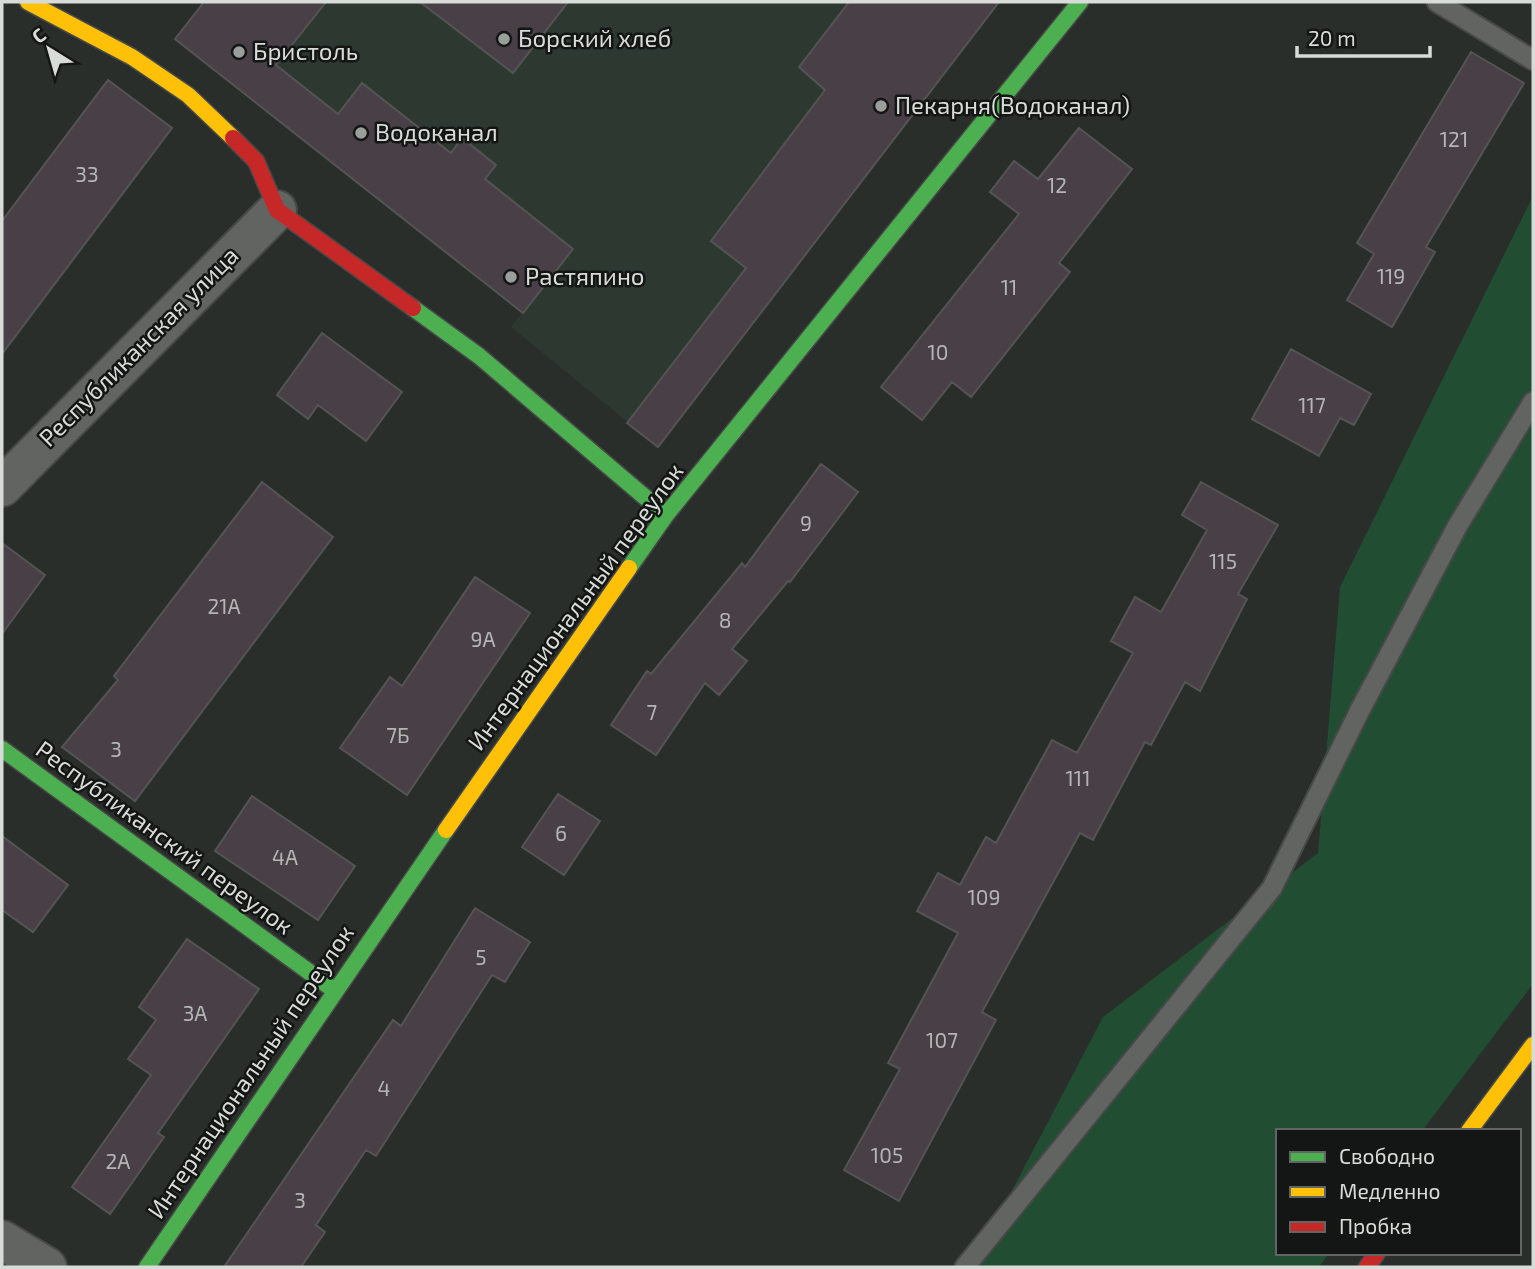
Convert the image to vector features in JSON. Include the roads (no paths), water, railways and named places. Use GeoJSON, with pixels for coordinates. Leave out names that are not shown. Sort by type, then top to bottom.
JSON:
{"type":"FeatureCollection","features":[{"type":"Feature","properties":{"kind":"street"},"geometry":{"type":"LineString","coordinates":[[28,2],[132,57],[188,96],[256,160],[277,210],[479,356],[666,514]]}},
{"type":"Feature","properties":{"kind":"street","name":"Интернациональный переулок"},"geometry":{"type":"LineString","coordinates":[[147,1267],[334,990],[666,514],[1080,2]]}},
{"type":"Feature","properties":{"kind":"street","name":"Республиканская улица"},"geometry":{"type":"LineString","coordinates":[[2,486],[277,210]]}},
{"type":"Feature","properties":{"kind":"street","name":"Республиканский переулок"},"geometry":{"type":"LineString","coordinates":[[2,749],[334,990]]}},
{"type":"Feature","properties":{"kind":"street"},"geometry":{"type":"LineString","coordinates":[[1470,1129],[1533,1045]]}},
{"type":"Feature","properties":{"kind":"street"},"geometry":{"type":"LineString","coordinates":[[2,1240],[47,1267]]}},
{"type":"Feature","properties":{"kind":"lane"},"geometry":{"type":"LineString","coordinates":[[1437,2],[1533,60]]}},
{"type":"Feature","properties":{"kind":"lane"},"geometry":{"type":"LineString","coordinates":[[965,1267],[1272,888],[1360,710],[1458,525],[1533,402]]}},
{"type":"Feature","properties":{"kind":"place","name":"Борский хлеб"},"geometry":{"type":"Point","coordinates":[504,39]}},
{"type":"Feature","properties":{"kind":"place","name":"Бристоль"},"geometry":{"type":"Point","coordinates":[239,52]}},
{"type":"Feature","properties":{"kind":"place","name":"Пекарня(Водоканал)"},"geometry":{"type":"Point","coordinates":[881,106]}},
{"type":"Feature","properties":{"kind":"place","name":"Водоканал"},"geometry":{"type":"Point","coordinates":[361,133]}},
{"type":"Feature","properties":{"kind":"place","name":"Растяпино"},"geometry":{"type":"Point","coordinates":[511,277]}}]}
